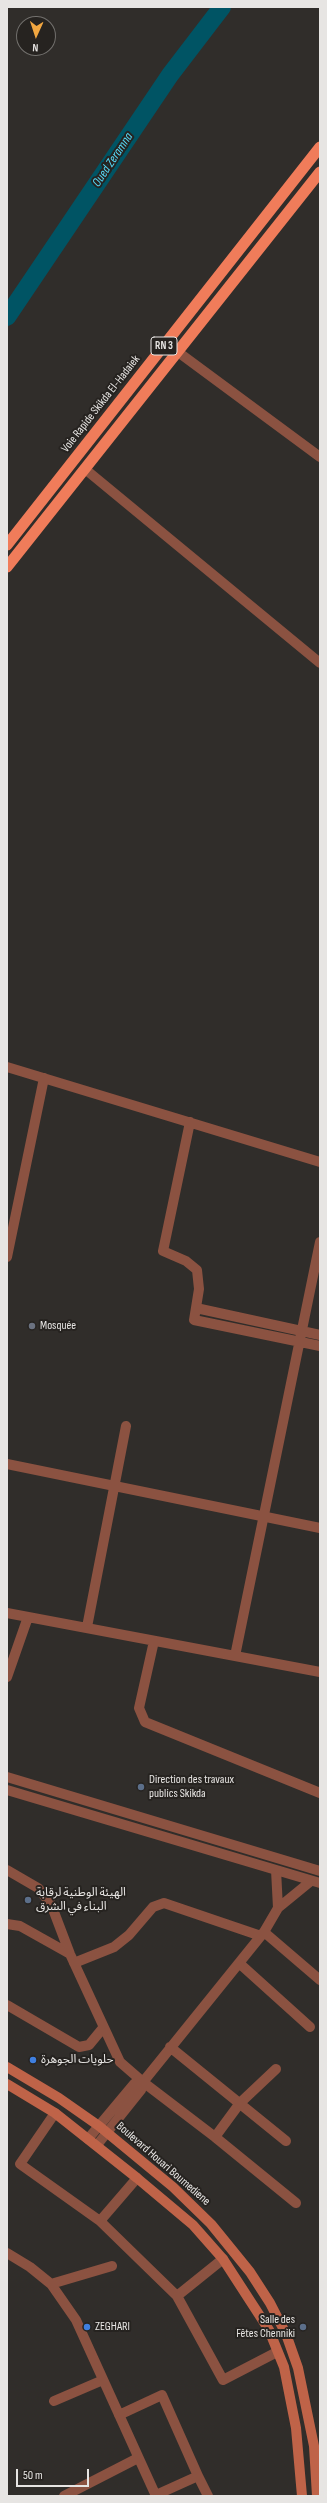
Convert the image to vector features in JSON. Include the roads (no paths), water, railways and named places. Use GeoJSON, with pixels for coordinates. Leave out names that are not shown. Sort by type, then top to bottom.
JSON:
{"type":"FeatureCollection","features":[{"type":"Feature","properties":{"kind":"highway","name":"Voie Rapide Skikda El-Hadaiek"},"geometry":{"type":"LineString","coordinates":[[7,545],[320,148]]}},
{"type":"Feature","properties":{"kind":"highway","name":"RN 3"},"geometry":{"type":"LineString","coordinates":[[7,567],[320,172]]}},
{"type":"Feature","properties":{"kind":"main road","name":"Boulevard Houari Boumediene"},"geometry":{"type":"LineString","coordinates":[[7,2067],[59,2098],[99,2126],[173,2187],[211,2224],[232,2248],[270,2304],[286,2334],[298,2368],[314,2446],[318,2472],[318,2496]]}},
{"type":"Feature","properties":{"kind":"main road"},"geometry":{"type":"LineString","coordinates":[[7,2084],[55,2113],[97,2145],[193,2225],[223,2259],[269,2330],[284,2367],[295,2420],[302,2496]]}},
{"type":"Feature","properties":{"kind":"street"},"geometry":{"type":"LineString","coordinates":[[178,352],[320,457]]}},
{"type":"Feature","properties":{"kind":"street"},"geometry":{"type":"LineString","coordinates":[[85,469],[320,663]]}},
{"type":"Feature","properties":{"kind":"street"},"geometry":{"type":"LineString","coordinates":[[7,1067],[320,1162]]}},
{"type":"Feature","properties":{"kind":"street"},"geometry":{"type":"LineString","coordinates":[[7,1257],[44,1078]]}},
{"type":"Feature","properties":{"kind":"street"},"geometry":{"type":"LineString","coordinates":[[190,1122],[163,1250],[186,1261],[197,1270],[199,1289],[194,1320],[320,1346]]}},
{"type":"Feature","properties":{"kind":"street"},"geometry":{"type":"LineString","coordinates":[[235,1656],[320,1242]]}},
{"type":"Feature","properties":{"kind":"street"},"geometry":{"type":"LineString","coordinates":[[196,1308],[320,1335]]}},
{"type":"Feature","properties":{"kind":"street"},"geometry":{"type":"LineString","coordinates":[[87,1627],[126,1426]]}},
{"type":"Feature","properties":{"kind":"street"},"geometry":{"type":"LineString","coordinates":[[7,1464],[320,1528]]}},
{"type":"Feature","properties":{"kind":"street"},"geometry":{"type":"LineString","coordinates":[[7,1613],[320,1672]]}},
{"type":"Feature","properties":{"kind":"street"},"geometry":{"type":"LineString","coordinates":[[7,1677],[28,1617]]}},
{"type":"Feature","properties":{"kind":"street"},"geometry":{"type":"LineString","coordinates":[[154,1641],[139,1708],[145,1722],[320,1793]]}},
{"type":"Feature","properties":{"kind":"street"},"geometry":{"type":"LineString","coordinates":[[7,1777],[320,1871]]}},
{"type":"Feature","properties":{"kind":"street"},"geometry":{"type":"LineString","coordinates":[[7,1790],[315,1882]]}},
{"type":"Feature","properties":{"kind":"street"},"geometry":{"type":"LineString","coordinates":[[7,1870],[32,1883],[47,1898],[72,1959],[120,2062],[143,2082],[215,2137],[296,2203]]}},
{"type":"Feature","properties":{"kind":"street"},"geometry":{"type":"LineString","coordinates":[[276,1870],[278,1908]]}},
{"type":"Feature","properties":{"kind":"street"},"geometry":{"type":"LineString","coordinates":[[97,2145],[141,2090],[143,2082],[170,2047],[263,1934],[278,1908],[315,1882]]}},
{"type":"Feature","properties":{"kind":"street"},"geometry":{"type":"LineString","coordinates":[[7,1924],[20,1926],[72,1959],[108,1950],[122,1941],[153,1907],[164,1903],[263,1934],[320,1980]]}},
{"type":"Feature","properties":{"kind":"street"},"geometry":{"type":"LineString","coordinates":[[239,1963],[310,2027]]}},
{"type":"Feature","properties":{"kind":"street"},"geometry":{"type":"LineString","coordinates":[[7,2005],[79,2047],[89,2045],[103,2028]]}},
{"type":"Feature","properties":{"kind":"street"},"geometry":{"type":"LineString","coordinates":[[170,2047],[286,2141]]}},
{"type":"Feature","properties":{"kind":"street"},"geometry":{"type":"LineString","coordinates":[[215,2137],[240,2103],[276,2069]]}},
{"type":"Feature","properties":{"kind":"street"},"geometry":{"type":"LineString","coordinates":[[88,2139],[134,2084],[143,2082]]}},
{"type":"Feature","properties":{"kind":"street"},"geometry":{"type":"LineString","coordinates":[[55,2113],[20,2164],[100,2221],[177,2296],[222,2380],[277,2352]]}},
{"type":"Feature","properties":{"kind":"street"},"geometry":{"type":"LineString","coordinates":[[100,2221],[137,2178]]}},
{"type":"Feature","properties":{"kind":"street"},"geometry":{"type":"LineString","coordinates":[[7,2253],[30,2267],[51,2284],[76,2320],[156,2496],[198,2476]]}},
{"type":"Feature","properties":{"kind":"street"},"geometry":{"type":"LineString","coordinates":[[177,2296],[223,2259]]}},
{"type":"Feature","properties":{"kind":"street"},"geometry":{"type":"LineString","coordinates":[[51,2284],[112,2266]]}},
{"type":"Feature","properties":{"kind":"street"},"geometry":{"type":"LineString","coordinates":[[54,2401],[103,2380]]}},
{"type":"Feature","properties":{"kind":"street"},"geometry":{"type":"LineString","coordinates":[[119,2415],[162,2395],[208,2496]]}},
{"type":"Feature","properties":{"kind":"street"},"geometry":{"type":"LineString","coordinates":[[64,2496],[138,2458]]}},
{"type":"Feature","properties":{"kind":"waterway","name":"Oued Zeramna"},"geometry":{"type":"LineString","coordinates":[[7,317],[170,75],[222,7]]}},
{"type":"Feature","properties":{"kind":"place","name":"Mosquée"},"geometry":{"type":"Point","coordinates":[32,1326]}},
{"type":"Feature","properties":{"kind":"place","name":"Direction des travaux publics Skikda"},"geometry":{"type":"Point","coordinates":[141,1787]}},
{"type":"Feature","properties":{"kind":"place","name":"الهيئة الوطنية لرقابة البناء في الشرق"},"geometry":{"type":"Point","coordinates":[28,1900]}},
{"type":"Feature","properties":{"kind":"place","name":"حلويات الجوهرة"},"geometry":{"type":"Point","coordinates":[33,2060]}},
{"type":"Feature","properties":{"kind":"place","name":"ZEGHARI"},"geometry":{"type":"Point","coordinates":[87,2327]}},
{"type":"Feature","properties":{"kind":"place","name":"Salle des Fêtes Chenniki"},"geometry":{"type":"Point","coordinates":[303,2327]}}]}
